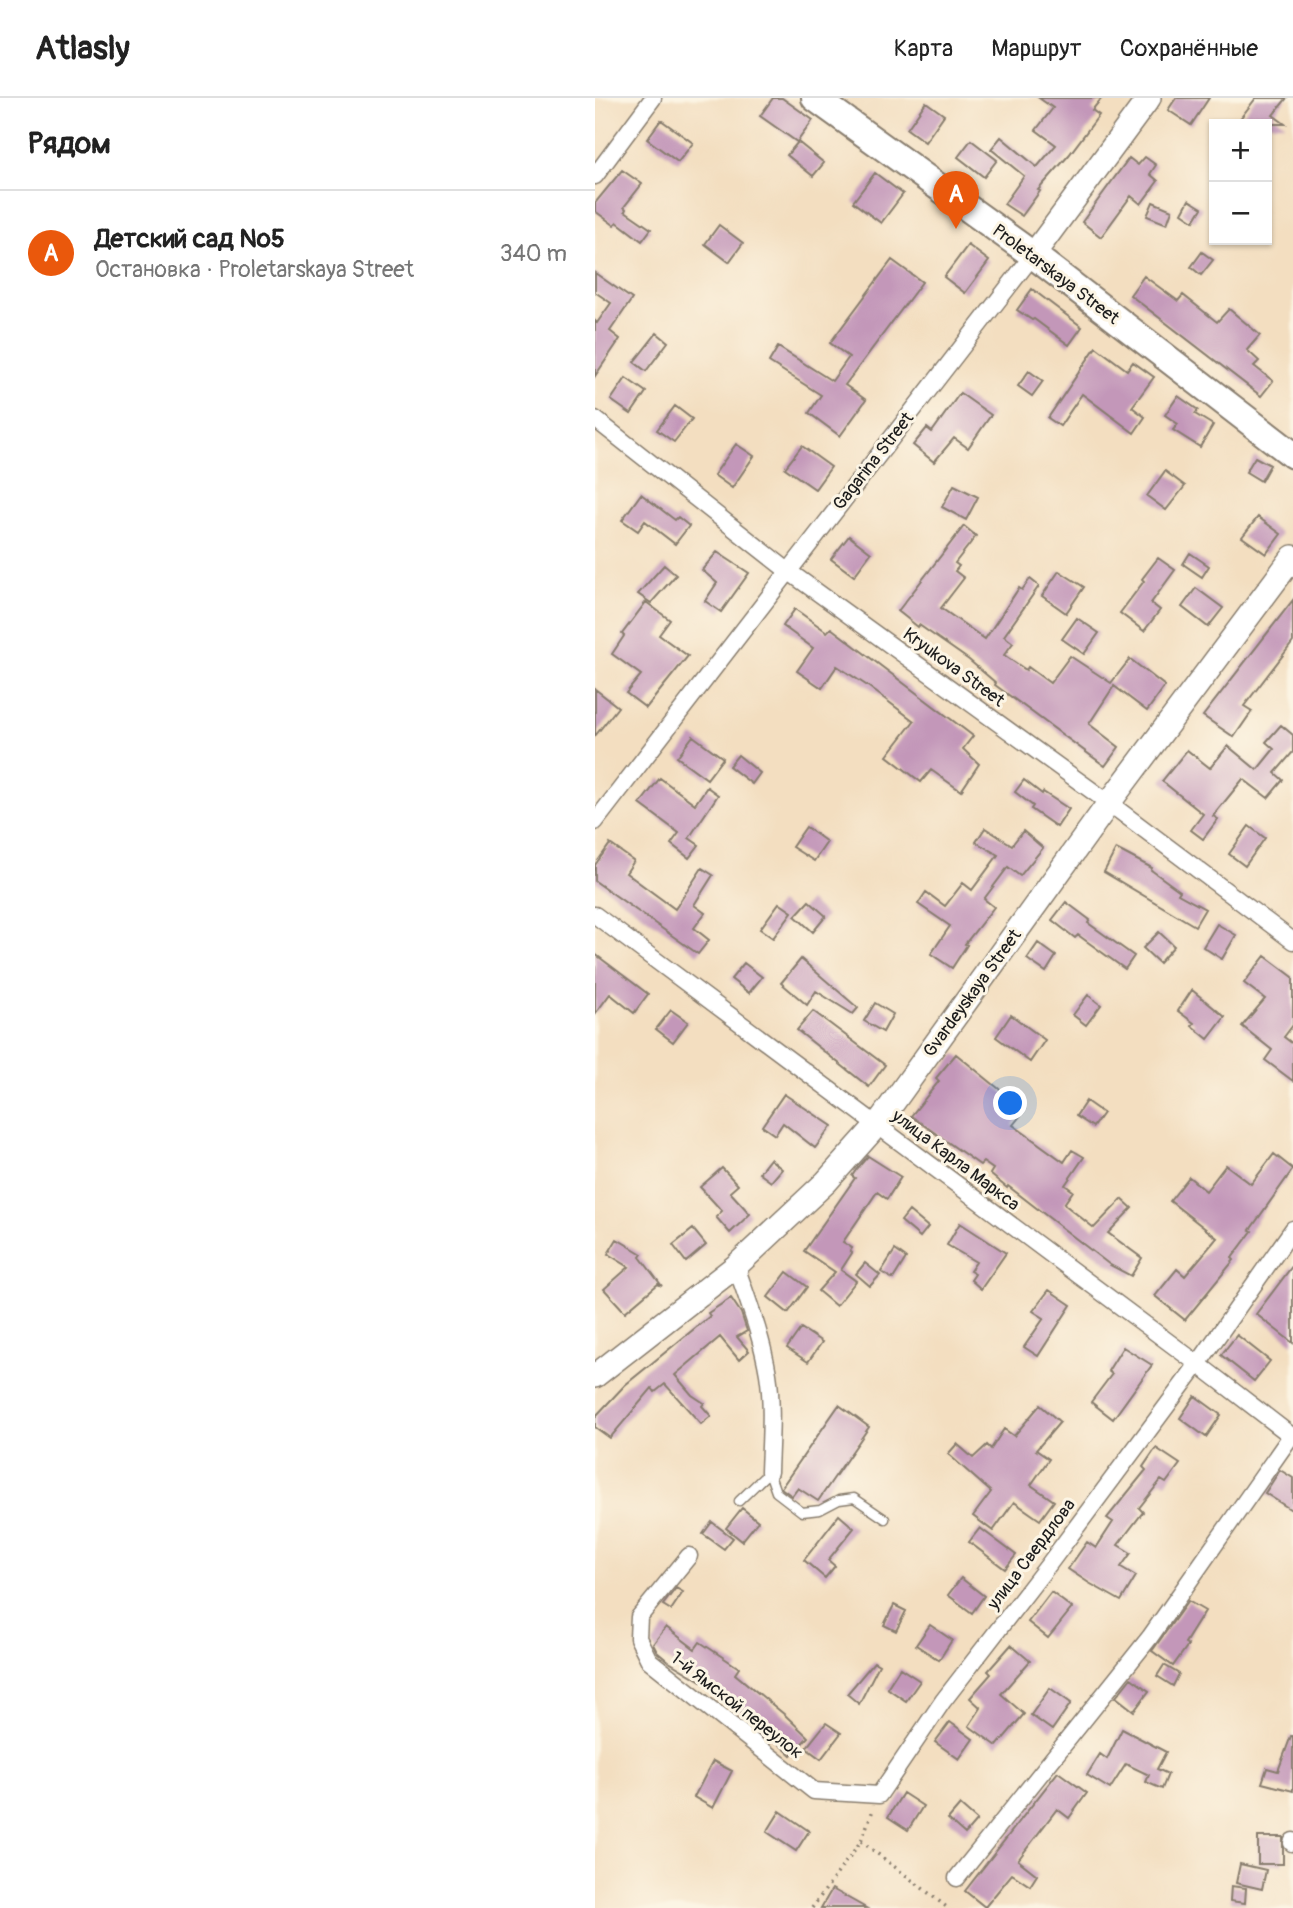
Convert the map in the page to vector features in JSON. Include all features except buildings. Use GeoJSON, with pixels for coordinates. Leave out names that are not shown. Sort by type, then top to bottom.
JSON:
{"type":"FeatureCollection","features":[{"type":"Feature","properties":{"kind":"main road","name":"Proletarskaya Street"},"geometry":{"type":"LineString","coordinates":[[815,98],[1033,255],[1293,455]]}},
{"type":"Feature","properties":{"kind":"street"},"geometry":{"type":"LineString","coordinates":[[595,176],[653,98]]}},
{"type":"Feature","properties":{"kind":"street","name":"Gagarina Street"},"geometry":{"type":"LineString","coordinates":[[595,822],[1033,255],[1149,98]]}},
{"type":"Feature","properties":{"kind":"street","name":"Kryukova Street"},"geometry":{"type":"LineString","coordinates":[[596,419],[788,570],[1109,803],[1293,941]]}},
{"type":"Feature","properties":{"kind":"street","name":"Gvardeyskaya Street"},"geometry":{"type":"LineString","coordinates":[[597,1371],[736,1266],[826,1182],[877,1125],[1109,803],[1293,557]]}},
{"type":"Feature","properties":{"kind":"street","name":"улица Карла Маркса"},"geometry":{"type":"LineString","coordinates":[[595,915],[1292,1437]]}},
{"type":"Feature","properties":{"kind":"street","name":"улица Свердлова"},"geometry":{"type":"LineString","coordinates":[[879,1795],[943,1701],[1198,1364],[1293,1229]]}},
{"type":"Feature","properties":{"kind":"street"},"geometry":{"type":"LineString","coordinates":[[736,1266],[757,1328],[768,1376],[771,1425],[769,1472]]}},
{"type":"Feature","properties":{"kind":"street"},"geometry":{"type":"LineString","coordinates":[[957,1878],[1150,1637],[1292,1437]]}},
{"type":"Feature","properties":{"kind":"street","name":"1-й Ямской переулок"},"geometry":{"type":"LineString","coordinates":[[689,1556],[639,1617],[638,1638],[649,1660],[814,1791],[879,1795]]}},
{"type":"Feature","properties":{"kind":"lane"},"geometry":{"type":"LineString","coordinates":[[739,1501],[769,1472],[776,1492],[802,1512],[820,1510],[839,1500],[854,1498],[885,1519]]}},
{"type":"Feature","properties":{"kind":"path"},"geometry":{"type":"LineString","coordinates":[[812,1908],[861,1841],[879,1795]]}},
{"type":"Feature","properties":{"kind":"path"},"geometry":{"type":"LineString","coordinates":[[861,1841],[948,1908]]}},
{"type":"Feature","properties":{"kind":"place","name":"Детский сад №5"},"geometry":{"type":"Point","coordinates":[956,229]}}]}
